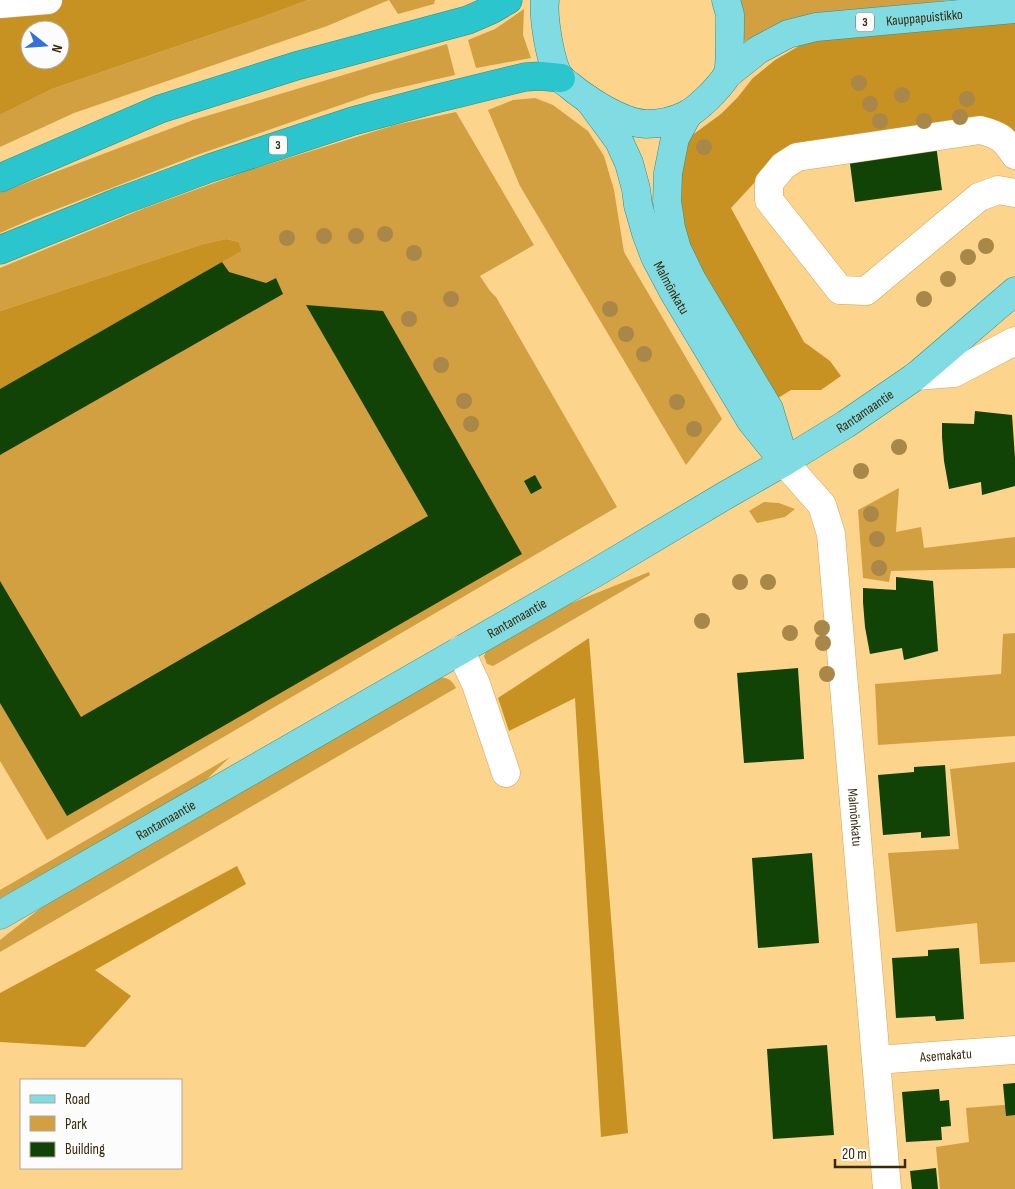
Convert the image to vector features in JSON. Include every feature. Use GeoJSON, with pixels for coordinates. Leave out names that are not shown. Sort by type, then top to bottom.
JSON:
{"type":"FeatureCollection","features":[{"type":"Feature","properties":{"kind":"highway"},"geometry":{"type":"LineString","coordinates":[[0,178],[160,109],[296,66],[468,20],[499,5]]}},
{"type":"Feature","properties":{"kind":"highway","name":"3"},"geometry":{"type":"LineString","coordinates":[[0,250],[121,201],[210,168],[353,121],[525,77],[560,78]]}},
{"type":"Feature","properties":{"kind":"main road"},"geometry":{"type":"LineString","coordinates":[[545,0],[544,8],[549,40],[560,78]]}},
{"type":"Feature","properties":{"kind":"main road"},"geometry":{"type":"LineString","coordinates":[[726,0],[730,13],[728,74]]}},
{"type":"Feature","properties":{"kind":"main road","name":"Kauppapuistikko"},"geometry":{"type":"LineString","coordinates":[[728,74],[758,50],[780,38],[816,27],[1015,9]]}},
{"type":"Feature","properties":{"kind":"main road","name":"3"},"geometry":{"type":"LineString","coordinates":[[560,78],[581,95],[626,120],[645,124],[664,122],[688,114],[711,95],[728,74]]}},
{"type":"Feature","properties":{"kind":"main road","name":"Malmönkatu"},"geometry":{"type":"LineString","coordinates":[[588,99],[619,141],[629,163],[646,233],[655,257],[673,291],[751,420],[784,462]]}},
{"type":"Feature","properties":{"kind":"main road","name":"Malmönkatu"},"geometry":{"type":"LineString","coordinates":[[688,114],[675,138],[668,173],[667,201],[670,228],[677,249],[692,280],[769,408],[784,462]]}},
{"type":"Feature","properties":{"kind":"main road","name":"Rantamaantie"},"geometry":{"type":"LineString","coordinates":[[0,915],[784,462],[846,424],[916,376],[1015,291]]}},
{"type":"Feature","properties":{"kind":"street"},"geometry":{"type":"LineString","coordinates":[[0,4],[48,0]]}},
{"type":"Feature","properties":{"kind":"street"},"geometry":{"type":"LineString","coordinates":[[1015,155],[1007,143],[995,134],[980,130],[797,156],[783,166],[769,183],[769,200],[840,290],[866,291],[979,197],[998,190],[1015,193]]}},
{"type":"Feature","properties":{"kind":"street"},"geometry":{"type":"LineString","coordinates":[[1015,168],[1015,182]]}},
{"type":"Feature","properties":{"kind":"street"},"geometry":{"type":"LineString","coordinates":[[916,376],[954,373],[1015,341]]}},
{"type":"Feature","properties":{"kind":"street","name":"Malmönkatu"},"geometry":{"type":"LineString","coordinates":[[784,462],[822,506],[831,534],[887,1189]]}},
{"type":"Feature","properties":{"kind":"street"},"geometry":{"type":"LineString","coordinates":[[460,650],[476,684],[506,773]]}},
{"type":"Feature","properties":{"kind":"street","name":"Asemakatu"},"geometry":{"type":"LineString","coordinates":[[876,1060],[1015,1050]]}},
{"type":"Feature","properties":{"kind":"green space"},"geometry":{"type":"Polygon","coordinates":[[[308,0],[389,0],[327,26],[74,113],[0,147],[0,115],[52,89],[308,0]]]}},
{"type":"Feature","properties":{"kind":"green space"},"geometry":{"type":"Polygon","coordinates":[[[389,0],[435,0],[434,4],[398,14],[389,0]]]}},
{"type":"Feature","properties":{"kind":"green space"},"geometry":{"type":"Polygon","coordinates":[[[740,0],[950,0],[796,20],[743,42],[740,0]]]}},
{"type":"Feature","properties":{"kind":"green space"},"geometry":{"type":"Polygon","coordinates":[[[524,9],[523,35],[531,58],[476,68],[468,40],[495,29],[524,9]]]}},
{"type":"Feature","properties":{"kind":"green space"},"geometry":{"type":"Polygon","coordinates":[[[447,44],[455,75],[372,94],[194,156],[0,233],[0,193],[193,120],[447,44]]]}},
{"type":"Feature","properties":{"kind":"green space"},"geometry":{"type":"Polygon","coordinates":[[[535,98],[553,105],[588,131],[604,156],[614,190],[624,252],[722,419],[686,465],[520,186],[488,110],[513,100],[535,98]]]}},
{"type":"Feature","properties":{"kind":"green space"},"geometry":{"type":"Polygon","coordinates":[[[456,112],[534,245],[480,276],[496,297],[617,507],[47,840],[0,761],[0,389],[242,251],[239,242],[226,239],[203,244],[0,311],[0,268],[145,208],[250,170],[395,125],[456,112]]]}},
{"type":"Feature","properties":{"kind":"green space"},"geometry":{"type":"Polygon","coordinates":[[[899,488],[896,532],[921,527],[924,548],[1015,537],[1015,568],[891,571],[889,582],[863,578],[858,510],[899,488]]]}},
{"type":"Feature","properties":{"kind":"green space"},"geometry":{"type":"Polygon","coordinates":[[[764,502],[779,503],[795,509],[785,517],[757,523],[749,511],[764,502]]]}},
{"type":"Feature","properties":{"kind":"green space"},"geometry":{"type":"Polygon","coordinates":[[[649,572],[650,575],[493,666],[487,664],[484,656],[488,647],[564,606],[649,572]]]}},
{"type":"Feature","properties":{"kind":"green space"},"geometry":{"type":"Polygon","coordinates":[[[1015,633],[1015,736],[878,745],[875,684],[1001,674],[1003,634],[1015,633]]]}},
{"type":"Feature","properties":{"kind":"green space"},"geometry":{"type":"Polygon","coordinates":[[[437,677],[448,679],[456,688],[0,952],[0,940],[47,903],[437,677]]]}},
{"type":"Feature","properties":{"kind":"green space"},"geometry":{"type":"Polygon","coordinates":[[[230,757],[204,782],[0,898],[0,890],[230,757]]]}},
{"type":"Feature","properties":{"kind":"green space"},"geometry":{"type":"Polygon","coordinates":[[[1015,762],[1015,962],[980,964],[977,923],[896,932],[888,853],[959,849],[950,769],[1015,762]]]}},
{"type":"Feature","properties":{"kind":"green space"},"geometry":{"type":"Polygon","coordinates":[[[1015,1104],[1015,1189],[940,1189],[936,1147],[969,1142],[966,1108],[1015,1104]]]}},
{"type":"Feature","properties":{"kind":"shaded area"},"geometry":{"type":"Polygon","coordinates":[[[0,0],[308,0],[260,18],[52,89],[0,115],[0,0]]]}},
{"type":"Feature","properties":{"kind":"shaded area"},"geometry":{"type":"Polygon","coordinates":[[[1015,16],[1015,137],[778,157],[731,208],[804,342],[830,361],[841,376],[821,390],[791,390],[778,398],[700,275],[679,226],[682,152],[691,136],[721,114],[752,79],[775,60],[818,35],[1015,16]]]}},
{"type":"Feature","properties":{"kind":"shaded area"},"geometry":{"type":"Polygon","coordinates":[[[226,239],[239,242],[242,251],[0,389],[0,311],[203,244],[226,239]]]}},
{"type":"Feature","properties":{"kind":"shaded area"},"geometry":{"type":"Polygon","coordinates":[[[589,638],[628,1133],[601,1137],[575,698],[509,731],[498,698],[589,638]]]}},
{"type":"Feature","properties":{"kind":"shaded area"},"geometry":{"type":"Polygon","coordinates":[[[237,866],[246,884],[95,970],[131,996],[85,1047],[0,1042],[0,993],[237,866]]]}},
{"type":"Feature","properties":{"kind":"building"},"geometry":{"type":"Polygon","coordinates":[[[936,145],[942,190],[855,202],[849,156],[936,145]]]}},
{"type":"Feature","properties":{"kind":"building"},"geometry":{"type":"Polygon","coordinates":[[[222,262],[229,272],[266,283],[276,278],[283,294],[0,455],[0,389],[222,262]]]}},
{"type":"Feature","properties":{"kind":"building"},"geometry":{"type":"Polygon","coordinates":[[[306,305],[383,311],[522,554],[67,816],[0,703],[0,581],[81,717],[428,516],[306,305]]]}},
{"type":"Feature","properties":{"kind":"building"},"geometry":{"type":"Polygon","coordinates":[[[975,411],[1012,415],[1015,486],[982,495],[981,482],[949,489],[944,461],[942,423],[974,424],[975,411]]]}},
{"type":"Feature","properties":{"kind":"building"},"geometry":{"type":"Polygon","coordinates":[[[535,475],[542,488],[531,494],[524,481],[535,475]]]}},
{"type":"Feature","properties":{"kind":"building"},"geometry":{"type":"Polygon","coordinates":[[[896,577],[933,581],[938,651],[904,660],[902,648],[870,654],[865,627],[863,588],[896,590],[896,577]]]}},
{"type":"Feature","properties":{"kind":"building"},"geometry":{"type":"Polygon","coordinates":[[[798,668],[804,759],[744,763],[737,673],[798,668]]]}},
{"type":"Feature","properties":{"kind":"building"},"geometry":{"type":"Polygon","coordinates":[[[945,765],[950,836],[921,838],[921,832],[883,835],[878,775],[914,772],[914,767],[945,765]]]}},
{"type":"Feature","properties":{"kind":"building"},"geometry":{"type":"Polygon","coordinates":[[[812,853],[819,943],[758,948],[752,858],[812,853]]]}},
{"type":"Feature","properties":{"kind":"building"},"geometry":{"type":"Polygon","coordinates":[[[959,948],[964,1019],[936,1021],[935,1016],[896,1018],[892,958],[928,956],[928,950],[959,948]]]}},
{"type":"Feature","properties":{"kind":"building"},"geometry":{"type":"Polygon","coordinates":[[[827,1045],[834,1135],[773,1139],[767,1049],[827,1045]]]}},
{"type":"Feature","properties":{"kind":"building"},"geometry":{"type":"Polygon","coordinates":[[[1015,1083],[1015,1115],[1006,1116],[1003,1084],[1015,1083]]]}},
{"type":"Feature","properties":{"kind":"building"},"geometry":{"type":"Polygon","coordinates":[[[939,1089],[940,1101],[949,1100],[951,1126],[941,1127],[942,1140],[906,1142],[902,1092],[939,1089]]]}},
{"type":"Feature","properties":{"kind":"building"},"geometry":{"type":"Polygon","coordinates":[[[936,1168],[938,1189],[912,1189],[910,1171],[936,1168]]]}}]}
